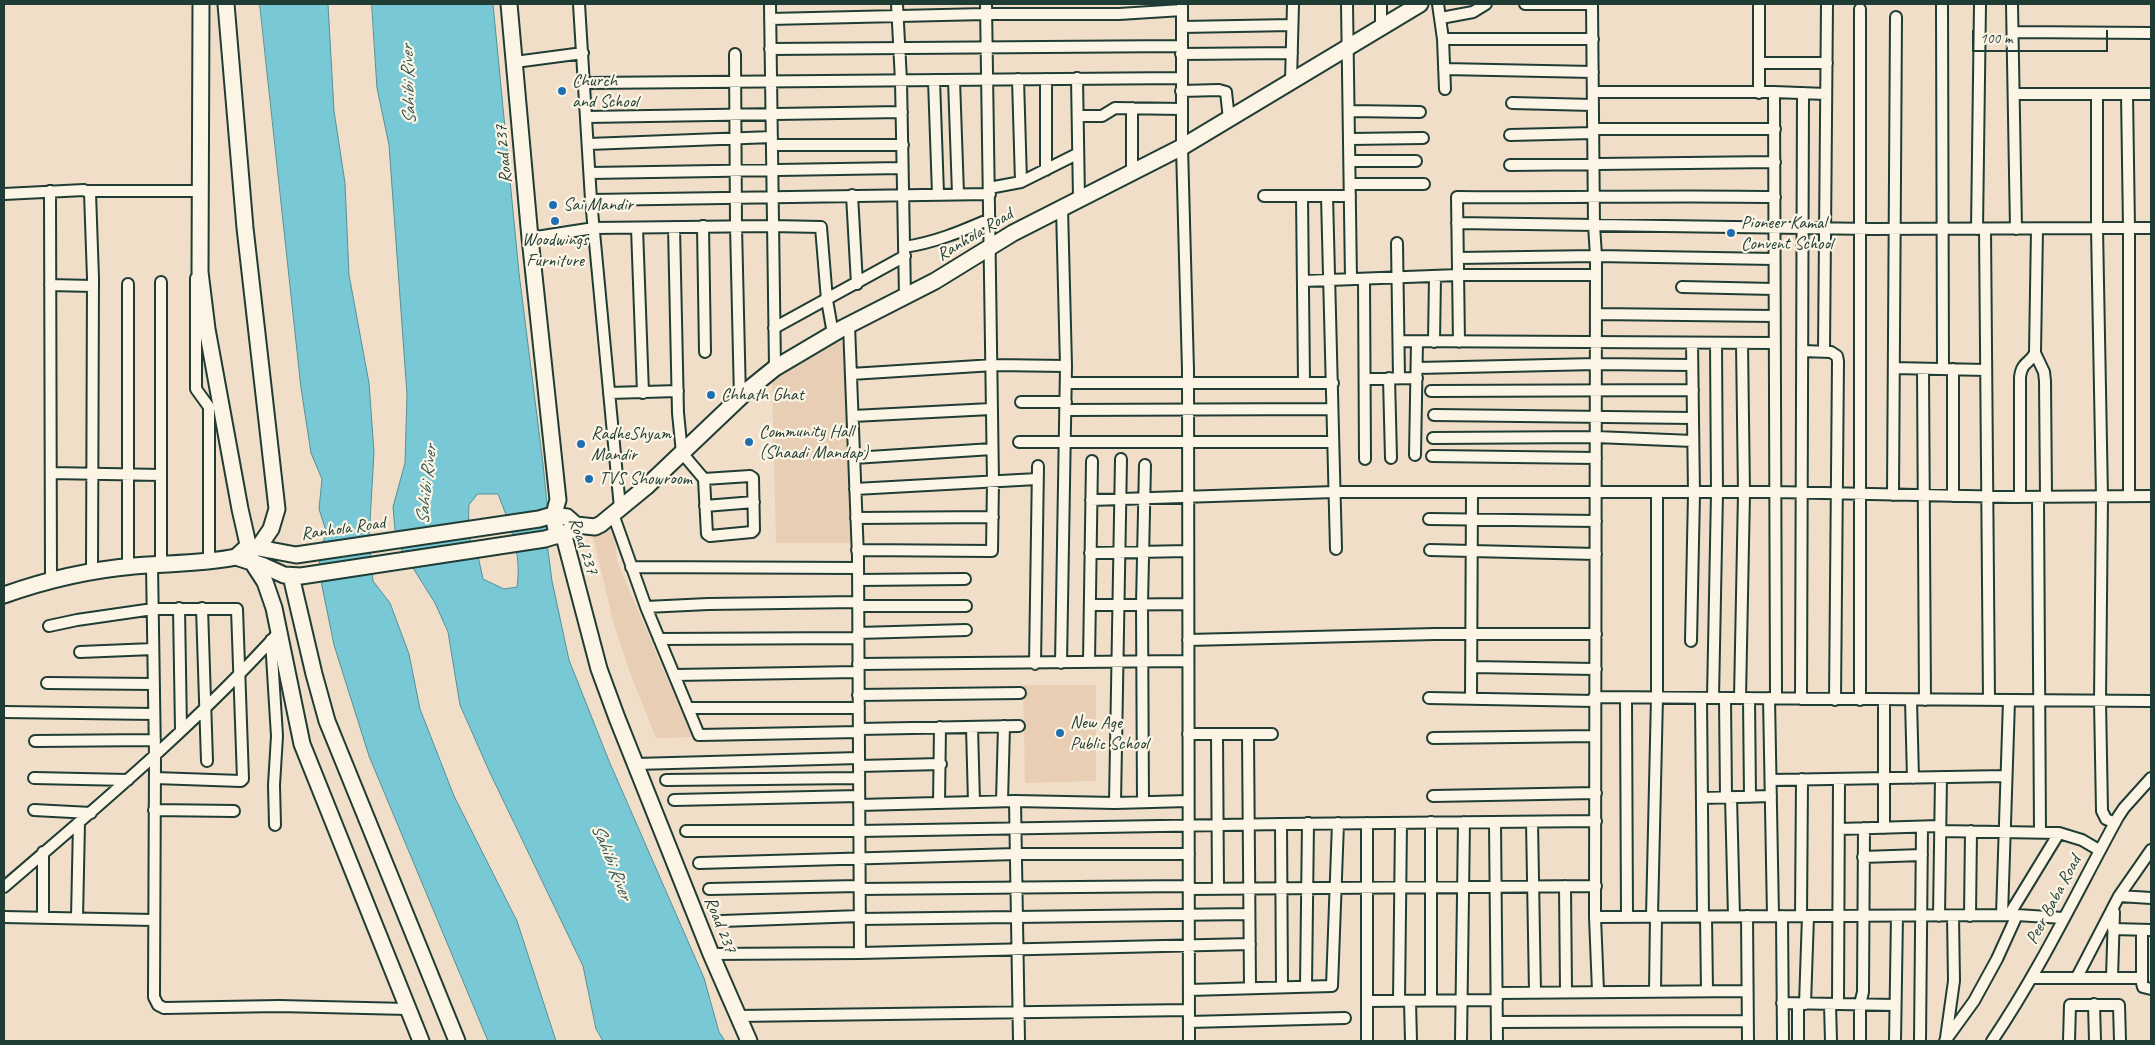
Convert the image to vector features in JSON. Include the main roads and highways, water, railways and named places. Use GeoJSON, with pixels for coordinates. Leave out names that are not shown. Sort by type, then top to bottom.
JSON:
{"type":"FeatureCollection","features":[{"type":"Feature","properties":{"kind":"water"},"geometry":{"type":"Polygon","coordinates":[[[260,4],[328,4],[334,111],[345,183],[349,275],[369,383],[374,452],[369,539],[373,581],[390,603],[409,654],[420,709],[454,796],[517,921],[556,1041],[488,1041],[369,756],[334,645],[322,586],[318,550],[327,534],[319,509],[322,479],[311,453],[301,388],[260,4]]]}},
{"type":"Feature","properties":{"kind":"water","name":"Sahibi River"},"geometry":{"type":"Polygon","coordinates":[[[372,4],[493,4],[519,273],[548,513],[547,543],[552,581],[569,660],[609,761],[704,978],[719,1032],[725,1041],[603,1041],[596,1029],[583,966],[490,773],[460,705],[448,632],[435,603],[396,541],[393,507],[405,463],[407,394],[389,145],[377,88],[372,4]],[[478,494],[469,505],[468,535],[478,556],[483,579],[504,589],[517,587],[518,562],[514,539],[498,494],[478,494]]]}},
{"type":"Feature","properties":{"kind":"place","name":"Church and School"},"geometry":{"type":"Point","coordinates":[562,91]}},
{"type":"Feature","properties":{"kind":"place","name":"Sai Mandir"},"geometry":{"type":"Point","coordinates":[553,205]}},
{"type":"Feature","properties":{"kind":"place","name":"Woodwings Furniture"},"geometry":{"type":"Point","coordinates":[555,221]}},
{"type":"Feature","properties":{"kind":"place","name":"Pioneer Kamal Convent School"},"geometry":{"type":"Point","coordinates":[1731,233]}},
{"type":"Feature","properties":{"kind":"place","name":"Chhath Ghat"},"geometry":{"type":"Point","coordinates":[711,395]}},
{"type":"Feature","properties":{"kind":"place","name":"Community Hall (Shaadi Mandap)"},"geometry":{"type":"Point","coordinates":[749,442]}},
{"type":"Feature","properties":{"kind":"place","name":"RadheShyam Mandir"},"geometry":{"type":"Point","coordinates":[581,444]}},
{"type":"Feature","properties":{"kind":"place","name":"TVS Showroom"},"geometry":{"type":"Point","coordinates":[589,479]}},
{"type":"Feature","properties":{"kind":"place","name":"New Age Public School"},"geometry":{"type":"Point","coordinates":[1060,733]}}]}
